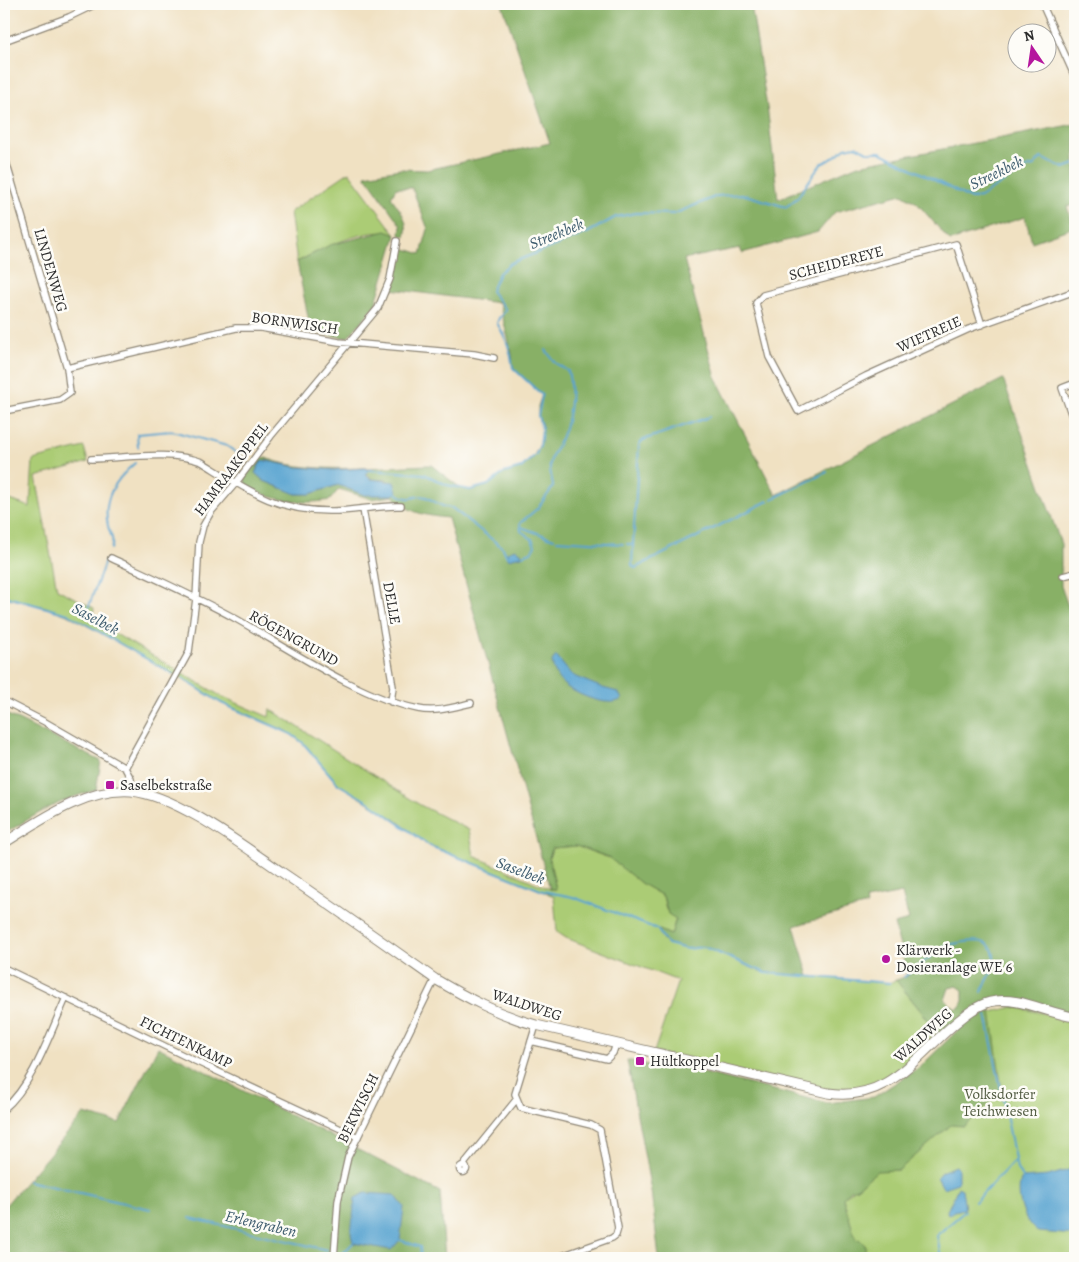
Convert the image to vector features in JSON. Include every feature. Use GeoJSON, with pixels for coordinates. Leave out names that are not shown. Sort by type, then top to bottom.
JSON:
{"type":"FeatureCollection","features":[{"type":"Feature","properties":{"kind":"main road","name":"WALDWEG"},"geometry":{"type":"LineString","coordinates":[[4,843],[49,815],[79,801],[110,793],[132,791],[166,801],[219,830],[435,979],[478,1003],[536,1025],[828,1093],[848,1096],[868,1093],[894,1078],[963,1017],[983,1004],[1012,1000],[1055,1013],[1075,1016]]}},
{"type":"Feature","properties":{"kind":"street"},"geometry":{"type":"LineString","coordinates":[[4,40],[69,17],[96,4]]}},
{"type":"Feature","properties":{"kind":"street"},"geometry":{"type":"LineString","coordinates":[[1042,4],[1075,77]]}},
{"type":"Feature","properties":{"kind":"street","name":"LINDENWEG"},"geometry":{"type":"LineString","coordinates":[[4,155],[67,368],[70,393],[60,400],[4,411]]}},
{"type":"Feature","properties":{"kind":"street","name":"HAMRAAKOPPEL"},"geometry":{"type":"LineString","coordinates":[[125,768],[189,652],[196,599],[199,542],[203,526],[211,512],[236,484],[271,436],[378,308],[390,279],[398,241]]}},
{"type":"Feature","properties":{"kind":"street","name":"SCHEIDEREYE"},"geometry":{"type":"LineString","coordinates":[[798,411],[769,357],[756,303],[763,295],[956,244],[982,324]]}},
{"type":"Feature","properties":{"kind":"street","name":"WIETREIE"},"geometry":{"type":"LineString","coordinates":[[798,411],[866,376],[982,324],[1075,291]]}},
{"type":"Feature","properties":{"kind":"street","name":"BORNWISCH"},"geometry":{"type":"LineString","coordinates":[[67,368],[236,328],[261,328],[350,343],[494,358]]}},
{"type":"Feature","properties":{"kind":"street"},"geometry":{"type":"LineString","coordinates":[[1075,383],[1062,388],[1075,426]]}},
{"type":"Feature","properties":{"kind":"street"},"geometry":{"type":"LineString","coordinates":[[1067,401],[1075,398]]}},
{"type":"Feature","properties":{"kind":"street"},"geometry":{"type":"LineString","coordinates":[[91,459],[184,457],[202,462],[254,495],[290,506],[330,511],[401,506]]}},
{"type":"Feature","properties":{"kind":"street","name":"DELLE"},"geometry":{"type":"LineString","coordinates":[[363,509],[393,687],[391,702]]}},
{"type":"Feature","properties":{"kind":"street","name":"RÖGENGRUND"},"geometry":{"type":"LineString","coordinates":[[112,558],[196,599],[329,673],[391,702],[420,710],[447,709],[471,703]]}},
{"type":"Feature","properties":{"kind":"street"},"geometry":{"type":"LineString","coordinates":[[1063,576],[1075,573]]}},
{"type":"Feature","properties":{"kind":"street"},"geometry":{"type":"LineString","coordinates":[[4,702],[45,722],[125,768],[131,779],[132,791]]}},
{"type":"Feature","properties":{"kind":"street","name":"FICHTENKAMP"},"geometry":{"type":"LineString","coordinates":[[4,968],[193,1060],[358,1136]]}},
{"type":"Feature","properties":{"kind":"street","name":"BEKWISCH"},"geometry":{"type":"LineString","coordinates":[[334,1258],[338,1201],[348,1157],[435,979]]}},
{"type":"Feature","properties":{"kind":"street"},"geometry":{"type":"LineString","coordinates":[[4,1109],[12,1102],[28,1078],[66,998]]}},
{"type":"Feature","properties":{"kind":"street"},"geometry":{"type":"LineString","coordinates":[[536,1025],[515,1094],[516,1100],[521,1108],[597,1128],[602,1135],[618,1228],[616,1235],[556,1258]]}},
{"type":"Feature","properties":{"kind":"street"},"geometry":{"type":"LineString","coordinates":[[531,1041],[607,1058],[613,1052],[616,1044]]}},
{"type":"Feature","properties":{"kind":"street"},"geometry":{"type":"LineString","coordinates":[[464,1164],[516,1100]]}},
{"type":"Feature","properties":{"kind":"green space"},"geometry":{"type":"Polygon","coordinates":[[[502,4],[751,4],[768,114],[778,199],[858,165],[1075,124],[1075,204],[1067,207],[1074,227],[1032,242],[1025,217],[950,241],[917,203],[902,194],[835,212],[818,232],[742,253],[740,248],[684,259],[716,378],[776,495],[1003,379],[1061,544],[1061,586],[1075,626],[1075,1017],[991,1002],[941,1036],[896,980],[908,976],[894,924],[909,920],[902,893],[866,900],[867,905],[794,926],[809,976],[761,972],[704,947],[687,949],[665,943],[657,929],[671,935],[676,919],[668,914],[663,896],[642,884],[608,857],[576,846],[552,848],[549,858],[556,889],[550,889],[448,518],[418,513],[399,502],[394,496],[371,499],[339,489],[330,500],[298,502],[265,495],[246,485],[245,477],[247,473],[261,456],[299,466],[321,468],[431,465],[458,486],[458,488],[472,490],[486,486],[504,473],[521,468],[532,459],[541,442],[542,426],[538,416],[538,406],[542,395],[513,368],[512,354],[499,303],[391,289],[400,247],[421,254],[428,229],[412,188],[396,188],[391,197],[403,216],[406,226],[405,237],[400,235],[401,226],[365,175],[400,169],[427,170],[550,143],[502,4]],[[267,460],[260,461],[255,473],[264,481],[296,494],[310,494],[338,485],[365,495],[393,495],[387,480],[371,479],[369,475],[365,474],[365,468],[301,469],[267,460]],[[957,986],[949,988],[945,1000],[956,1009],[960,1007],[963,1001],[963,990],[957,986]]]}},
{"type":"Feature","properties":{"kind":"green space"},"geometry":{"type":"Polygon","coordinates":[[[349,172],[396,235],[385,232],[360,235],[332,245],[297,262],[290,212],[349,172]]]}},
{"type":"Feature","properties":{"kind":"green space"},"geometry":{"type":"Polygon","coordinates":[[[386,231],[396,235],[375,306],[347,338],[311,332],[297,262],[330,245],[386,231]]]}},
{"type":"Feature","properties":{"kind":"green space"},"geometry":{"type":"Polygon","coordinates":[[[84,447],[88,462],[36,477],[57,589],[94,608],[92,620],[221,696],[269,717],[270,709],[420,805],[469,830],[474,856],[550,889],[556,889],[549,858],[552,848],[576,846],[612,859],[642,884],[663,896],[666,910],[676,918],[671,935],[659,930],[663,940],[681,948],[704,947],[766,973],[889,983],[896,980],[941,1036],[901,1073],[848,1096],[654,1052],[678,981],[566,938],[557,932],[554,896],[427,844],[396,820],[338,784],[303,743],[287,731],[221,703],[183,679],[72,617],[46,607],[4,597],[4,498],[30,507],[33,460],[84,447]]]}},
{"type":"Feature","properties":{"kind":"green space"},"geometry":{"type":"Polygon","coordinates":[[[4,713],[101,761],[96,790],[59,803],[4,834],[4,713]]]}},
{"type":"Feature","properties":{"kind":"green space","name":"Volksdorfer Teichwiesen"},"geometry":{"type":"Polygon","coordinates":[[[1013,1007],[1075,1020],[1075,1256],[1033,1255],[1027,1258],[847,1258],[843,1198],[878,1170],[899,1170],[963,1031],[992,1012],[1013,1007]]]}},
{"type":"Feature","properties":{"kind":"green space"},"geometry":{"type":"Polygon","coordinates":[[[991,1010],[1002,1091],[964,1126],[951,1125],[899,1170],[877,1171],[857,1188],[850,1190],[843,1198],[856,1240],[859,1239],[866,1246],[863,1256],[659,1258],[651,1191],[627,1060],[649,1065],[651,1060],[827,1103],[874,1097],[921,1066],[966,1022],[991,1010]]]}},
{"type":"Feature","properties":{"kind":"green space"},"geometry":{"type":"Polygon","coordinates":[[[158,1047],[440,1192],[445,1258],[4,1258],[4,1207],[84,1114],[119,1123],[158,1047]]]}},
{"type":"Feature","properties":{"kind":"water"},"geometry":{"type":"Polygon","coordinates":[[[262,460],[296,467],[334,470],[365,468],[369,470],[365,474],[371,479],[394,482],[397,491],[393,495],[365,495],[338,485],[310,494],[296,494],[264,481],[255,473],[262,460]]]}},
{"type":"Feature","properties":{"kind":"water"},"geometry":{"type":"Polygon","coordinates":[[[515,549],[521,552],[522,556],[508,559],[507,552],[515,549]]]}},
{"type":"Feature","properties":{"kind":"water"},"geometry":{"type":"Polygon","coordinates":[[[556,656],[570,673],[576,677],[618,692],[622,699],[616,702],[600,701],[582,695],[567,687],[556,676],[552,661],[556,656]]]}},
{"type":"Feature","properties":{"kind":"water"},"geometry":{"type":"Polygon","coordinates":[[[955,1166],[958,1168],[958,1183],[943,1188],[937,1177],[941,1172],[955,1166]]]}},
{"type":"Feature","properties":{"kind":"water"},"geometry":{"type":"Polygon","coordinates":[[[1075,1168],[1075,1235],[1038,1232],[1028,1222],[1022,1208],[1019,1192],[1022,1178],[1048,1176],[1075,1168]]]}},
{"type":"Feature","properties":{"kind":"water"},"geometry":{"type":"Polygon","coordinates":[[[958,1187],[962,1189],[965,1209],[954,1211],[948,1215],[947,1211],[958,1187]]]}},
{"type":"Feature","properties":{"kind":"water"},"geometry":{"type":"Polygon","coordinates":[[[365,1193],[395,1195],[404,1207],[400,1240],[391,1250],[353,1243],[351,1234],[355,1198],[365,1193]]]}},
{"type":"Feature","properties":{"kind":"waterway","name":"Streekbek"},"geometry":{"type":"LineString","coordinates":[[369,470],[424,474],[447,485],[470,490],[488,485],[504,473],[521,468],[536,454],[540,445],[542,429],[538,416],[542,395],[513,368],[508,344],[497,323],[506,310],[491,291],[499,273],[511,263],[587,233],[616,217],[636,213],[674,214],[717,196],[742,194],[786,207],[797,198],[821,164],[833,158],[845,148],[856,146],[867,152],[880,152],[971,199],[980,197],[1026,168],[1034,166],[1041,158],[1064,168],[1075,164]]}},
{"type":"Feature","properties":{"kind":"waterway"},"geometry":{"type":"LineString","coordinates":[[523,555],[531,552],[535,546],[532,539],[521,531],[520,523],[538,508],[553,487],[550,464],[553,453],[565,429],[570,404],[570,378],[568,371],[555,363],[546,350]]}},
{"type":"Feature","properties":{"kind":"waterway"},"geometry":{"type":"LineString","coordinates":[[627,544],[633,545],[639,445],[643,440],[709,417]]}},
{"type":"Feature","properties":{"kind":"waterway","name":"Streekbek"},"geometry":{"type":"LineString","coordinates":[[138,447],[137,434],[172,431],[227,446],[246,460]]}},
{"type":"Feature","properties":{"kind":"waterway","name":"Streekbek"},"geometry":{"type":"LineString","coordinates":[[111,549],[112,540],[107,516],[109,499],[116,483],[135,463]]}},
{"type":"Feature","properties":{"kind":"waterway"},"geometry":{"type":"LineString","coordinates":[[772,499],[827,472]]}},
{"type":"Feature","properties":{"kind":"waterway"},"geometry":{"type":"LineString","coordinates":[[395,492],[405,498],[426,497],[441,506],[452,508],[503,548],[507,557]]}},
{"type":"Feature","properties":{"kind":"waterway"},"geometry":{"type":"LineString","coordinates":[[633,545],[632,565],[635,568],[768,501]]}},
{"type":"Feature","properties":{"kind":"waterway"},"geometry":{"type":"LineString","coordinates":[[521,527],[554,539]]}},
{"type":"Feature","properties":{"kind":"waterway"},"geometry":{"type":"LineString","coordinates":[[557,540],[623,544]]}},
{"type":"Feature","properties":{"kind":"waterway","name":"Streekbek"},"geometry":{"type":"LineString","coordinates":[[85,617],[105,561]]}},
{"type":"Feature","properties":{"kind":"waterway","name":"Saselbek"},"geometry":{"type":"LineString","coordinates":[[4,596],[68,614],[173,674]]}},
{"type":"Feature","properties":{"kind":"waterway","name":"Saselbek"},"geometry":{"type":"LineString","coordinates":[[183,679],[221,703],[291,734],[303,743],[338,784],[372,804],[430,846],[543,891],[573,897],[657,929],[667,944],[687,949],[704,947],[766,973],[890,983]]}},
{"type":"Feature","properties":{"kind":"waterway","name":"Saselbek"},"geometry":{"type":"LineString","coordinates":[[944,946],[980,941],[992,949],[994,958],[992,970],[982,992]]}},
{"type":"Feature","properties":{"kind":"waterway","name":"Saselbek"},"geometry":{"type":"LineString","coordinates":[[904,977],[938,951]]}},
{"type":"Feature","properties":{"kind":"waterway","name":"Saselbek"},"geometry":{"type":"LineString","coordinates":[[986,1014],[1017,1169],[1022,1178]]}},
{"type":"Feature","properties":{"kind":"waterway"},"geometry":{"type":"LineString","coordinates":[[975,1202],[1015,1160]]}},
{"type":"Feature","properties":{"kind":"waterway","name":"Erlengraben"},"geometry":{"type":"LineString","coordinates":[[28,1181],[150,1209]]}},
{"type":"Feature","properties":{"kind":"waterway"},"geometry":{"type":"LineString","coordinates":[[941,1258],[937,1235],[965,1211]]}},
{"type":"Feature","properties":{"kind":"waterway","name":"Erlengraben"},"geometry":{"type":"LineString","coordinates":[[190,1218],[327,1250]]}},
{"type":"Feature","properties":{"kind":"waterway"},"geometry":{"type":"LineString","coordinates":[[400,1240],[420,1247],[421,1258]]}},
{"type":"Feature","properties":{"kind":"waterway","name":"Erlengraben"},"geometry":{"type":"LineString","coordinates":[[344,1252],[353,1243]]}},
{"type":"Feature","properties":{"kind":"place","name":"Saselbekstraße"},"geometry":{"type":"Point","coordinates":[110,785]}},
{"type":"Feature","properties":{"kind":"place","name":"Klärwerk - Dosieranlage WE 6"},"geometry":{"type":"Point","coordinates":[886,959]}},
{"type":"Feature","properties":{"kind":"place","name":"Hültkoppel"},"geometry":{"type":"Point","coordinates":[640,1061]}}]}
